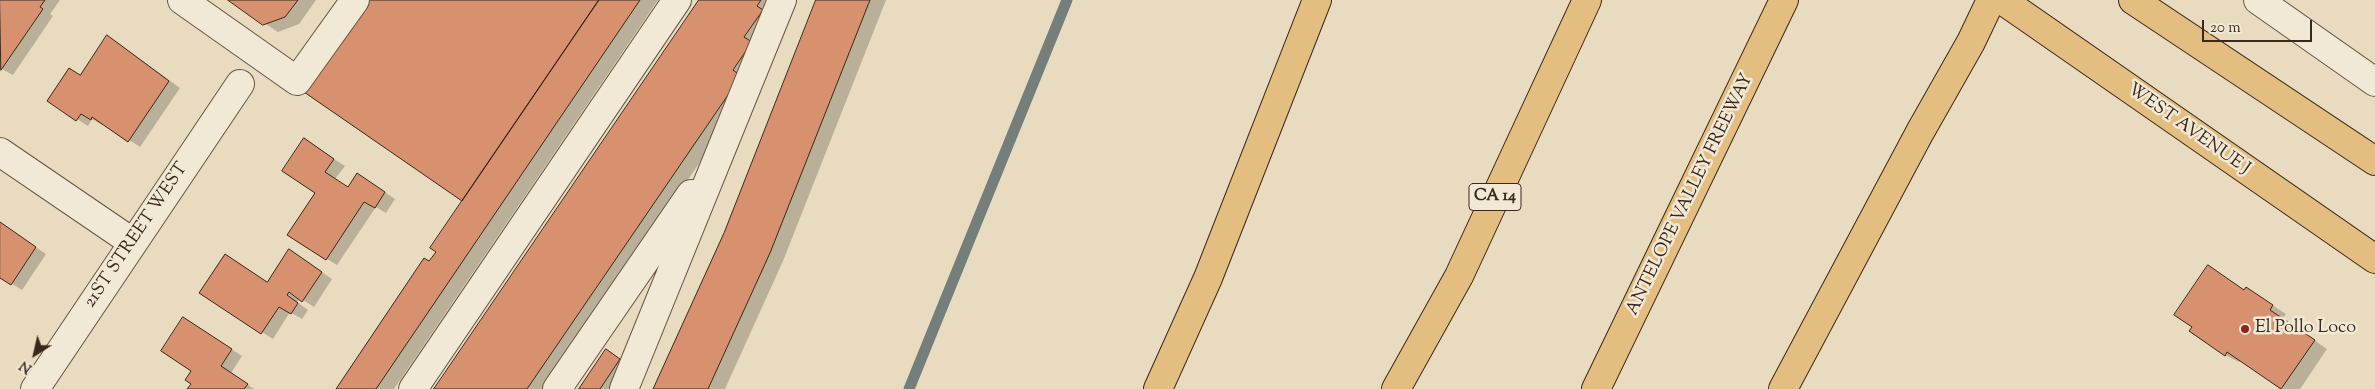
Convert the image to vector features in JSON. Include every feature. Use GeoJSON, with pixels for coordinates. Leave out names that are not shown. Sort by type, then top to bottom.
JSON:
{"type":"FeatureCollection","features":[{"type":"Feature","properties":{"kind":"main road"},"geometry":{"type":"LineString","coordinates":[[1158,389],[1208,278],[1317,0]]}},
{"type":"Feature","properties":{"kind":"main road","name":"CA 14"},"geometry":{"type":"LineString","coordinates":[[1396,389],[1459,276],[1587,0]]}},
{"type":"Feature","properties":{"kind":"main road"},"geometry":{"type":"LineString","coordinates":[[1783,389],[1920,132],[1971,42],[1991,0]]}},
{"type":"Feature","properties":{"kind":"main road","name":"WEST AVENUE J"},"geometry":{"type":"LineString","coordinates":[[2002,0],[2375,259]]}},
{"type":"Feature","properties":{"kind":"main road"},"geometry":{"type":"LineString","coordinates":[[2133,0],[2375,161]]}},
{"type":"Feature","properties":{"kind":"main road","name":"ANTELOPE VALLEY FREEWAY"},"geometry":{"type":"LineString","coordinates":[[1596,389],[1781,9]]}},
{"type":"Feature","properties":{"kind":"street"},"geometry":{"type":"LineString","coordinates":[[182,0],[297,81],[355,0]]}},
{"type":"Feature","properties":{"kind":"street"},"geometry":{"type":"LineString","coordinates":[[413,389],[677,0]]}},
{"type":"Feature","properties":{"kind":"street"},"geometry":{"type":"LineString","coordinates":[[624,389],[782,0]]}},
{"type":"Feature","properties":{"kind":"street"},"geometry":{"type":"LineString","coordinates":[[2258,0],[2375,82]]}},
{"type":"Feature","properties":{"kind":"street","name":"21ST STREET WEST"},"geometry":{"type":"LineString","coordinates":[[35,389],[240,84]]}},
{"type":"Feature","properties":{"kind":"street"},"geometry":{"type":"LineString","coordinates":[[557,389],[721,150]]}},
{"type":"Feature","properties":{"kind":"street"},"geometry":{"type":"LineString","coordinates":[[0,152],[132,242]]}},
{"type":"Feature","properties":{"kind":"building"},"geometry":{"type":"Polygon","coordinates":[[[0,0],[45,0],[40,7],[43,9],[1,70],[0,0]]]}},
{"type":"Feature","properties":{"kind":"building"},"geometry":{"type":"Polygon","coordinates":[[[228,0],[298,0],[285,17],[263,25],[228,0]]]}},
{"type":"Feature","properties":{"kind":"building"},"geometry":{"type":"Polygon","coordinates":[[[366,0],[599,0],[462,201],[304,92],[366,0]]]}},
{"type":"Feature","properties":{"kind":"building"},"geometry":{"type":"Polygon","coordinates":[[[599,0],[640,0],[376,389],[336,389],[424,258],[429,261],[436,252],[430,248],[599,0]]]}},
{"type":"Feature","properties":{"kind":"building"},"geometry":{"type":"Polygon","coordinates":[[[699,0],[761,0],[757,6],[763,10],[744,37],[752,42],[733,70],[741,76],[527,389],[434,389],[699,0]]]}},
{"type":"Feature","properties":{"kind":"building"},"geometry":{"type":"Polygon","coordinates":[[[816,0],[870,0],[770,253],[708,389],[653,389],[724,233],[816,0]]]}},
{"type":"Feature","properties":{"kind":"building"},"geometry":{"type":"Polygon","coordinates":[[[107,35],[169,81],[128,142],[92,117],[91,120],[81,114],[76,121],[47,101],[69,68],[80,75],[107,35]]]}},
{"type":"Feature","properties":{"kind":"building"},"geometry":{"type":"Polygon","coordinates":[[[304,138],[334,159],[325,172],[348,187],[357,173],[385,192],[375,208],[364,202],[326,260],[287,235],[315,193],[282,171],[304,138]]]}},
{"type":"Feature","properties":{"kind":"building"},"geometry":{"type":"Polygon","coordinates":[[[0,222],[36,247],[11,285],[0,278],[0,222]]]}},
{"type":"Feature","properties":{"kind":"building"},"geometry":{"type":"Polygon","coordinates":[[[289,249],[322,272],[302,302],[289,292],[287,295],[298,303],[291,314],[279,307],[261,334],[199,293],[225,254],[267,282],[289,249]]]}},
{"type":"Feature","properties":{"kind":"building","name":"El Pollo Loco"},"geometry":{"type":"Polygon","coordinates":[[[2208,265],[2244,290],[2246,287],[2273,305],[2270,310],[2315,340],[2281,389],[2227,352],[2225,356],[2189,331],[2192,327],[2174,315],[2208,265]]]}},
{"type":"Feature","properties":{"kind":"building"},"geometry":{"type":"Polygon","coordinates":[[[183,317],[232,349],[221,366],[248,384],[244,389],[187,389],[191,384],[185,380],[191,371],[161,351],[183,317]]]}},
{"type":"Feature","properties":{"kind":"building"},"geometry":{"type":"Polygon","coordinates":[[[606,349],[620,359],[600,389],[579,389],[606,349]]]}},
{"type":"Feature","properties":{"kind":"waterway"},"geometry":{"type":"LineString","coordinates":[[909,389],[1067,0]]}},
{"type":"Feature","properties":{"kind":"place","name":"El Pollo Loco"},"geometry":{"type":"Point","coordinates":[2245,329]}}]}
